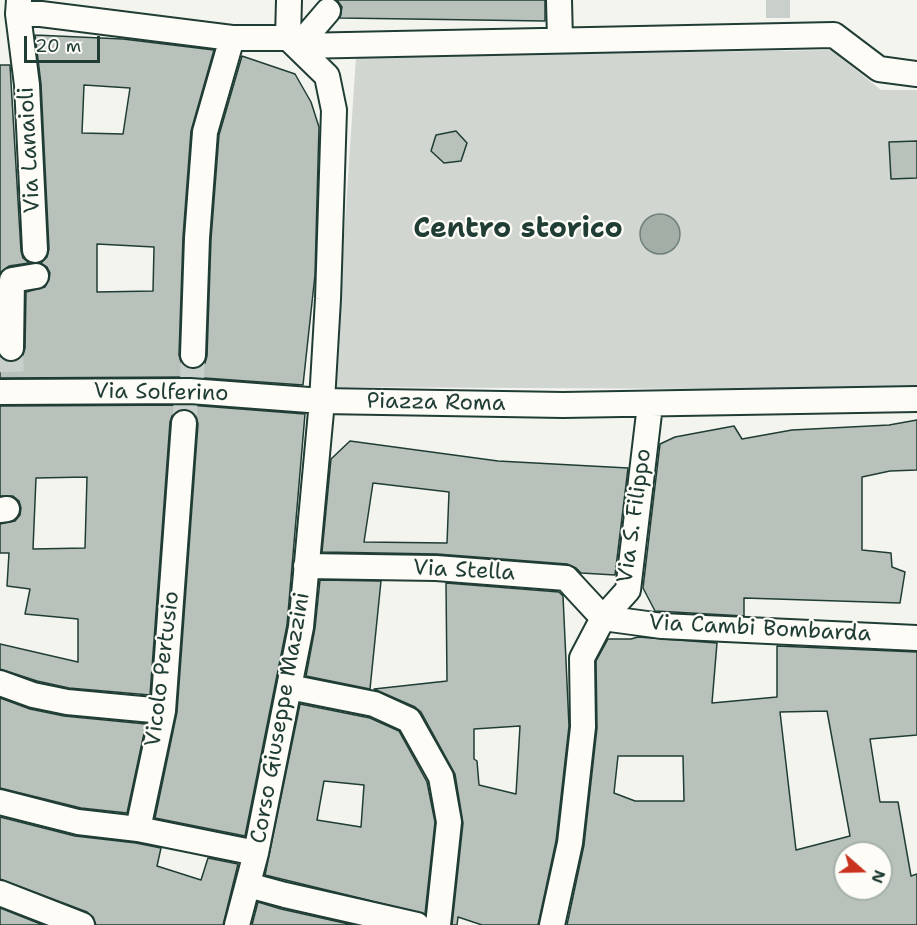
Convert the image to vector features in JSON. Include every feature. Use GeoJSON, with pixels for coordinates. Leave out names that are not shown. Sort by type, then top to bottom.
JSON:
{"type":"FeatureCollection","features":[{"type":"Feature","properties":{"kind":"street"},"geometry":{"type":"LineString","coordinates":[[289,0],[293,42],[327,76],[334,110],[322,401]]}},
{"type":"Feature","properties":{"kind":"street"},"geometry":{"type":"LineString","coordinates":[[559,0],[560,40]]}},
{"type":"Feature","properties":{"kind":"street"},"geometry":{"type":"LineString","coordinates":[[18,7],[41,14],[232,38],[293,42],[560,40],[778,28],[834,35],[879,69],[917,74]]}},
{"type":"Feature","properties":{"kind":"street","name":"Via Lanaioli"},"geometry":{"type":"LineString","coordinates":[[18,7],[27,85],[35,250]]}},
{"type":"Feature","properties":{"kind":"street"},"geometry":{"type":"LineString","coordinates":[[293,42],[328,11]]}},
{"type":"Feature","properties":{"kind":"street"},"geometry":{"type":"LineString","coordinates":[[194,355],[197,238],[205,132],[232,38]]}},
{"type":"Feature","properties":{"kind":"street"},"geometry":{"type":"LineString","coordinates":[[11,348],[12,280],[36,276]]}},
{"type":"Feature","properties":{"kind":"street","name":"Via Solferino"},"geometry":{"type":"LineString","coordinates":[[8,388],[322,401]]}},
{"type":"Feature","properties":{"kind":"street","name":"Vicolo Pertusio"},"geometry":{"type":"LineString","coordinates":[[138,829],[163,711],[188,397]]}},
{"type":"Feature","properties":{"kind":"street","name":"Piazza Roma"},"geometry":{"type":"LineString","coordinates":[[322,401],[650,405],[917,399]]}},
{"type":"Feature","properties":{"kind":"street","name":"Corso Giuseppe Mazzini"},"geometry":{"type":"LineString","coordinates":[[237,925],[256,853],[301,627],[322,401]]}},
{"type":"Feature","properties":{"kind":"street","name":"Via S. Filippo"},"geometry":{"type":"LineString","coordinates":[[552,925],[570,843],[584,727],[582,658],[603,618],[628,590],[650,405]]}},
{"type":"Feature","properties":{"kind":"street","name":"Via Stella"},"geometry":{"type":"LineString","coordinates":[[306,566],[436,568],[566,578],[603,618]]}},
{"type":"Feature","properties":{"kind":"street","name":"Via Cambi Bombarda"},"geometry":{"type":"LineString","coordinates":[[603,618],[662,626],[917,638]]}},
{"type":"Feature","properties":{"kind":"street"},"geometry":{"type":"LineString","coordinates":[[0,683],[33,695],[67,702],[163,711]]}},
{"type":"Feature","properties":{"kind":"street"},"geometry":{"type":"LineString","coordinates":[[289,687],[374,704],[409,720],[441,777],[449,822],[438,925]]}},
{"type":"Feature","properties":{"kind":"street"},"geometry":{"type":"LineString","coordinates":[[0,802],[78,822],[138,829],[256,853]]}},
{"type":"Feature","properties":{"kind":"street"},"geometry":{"type":"LineString","coordinates":[[248,885],[417,925]]}},
{"type":"Feature","properties":{"kind":"street"},"geometry":{"type":"LineString","coordinates":[[0,893],[82,925]]}},
{"type":"Feature","properties":{"kind":"shaded area"},"geometry":{"type":"Polygon","coordinates":[[[831,50],[881,90],[917,90],[917,390],[334,387],[356,57],[831,50]]]}},
{"type":"Feature","properties":{"kind":"shaded area"},"geometry":{"type":"Polygon","coordinates":[[[660,214],[668,215],[674,220],[679,226],[679,242],[674,248],[668,253],[660,254],[652,253],[646,248],[641,242],[640,234],[641,226],[646,220],[652,215],[660,214]]]}},
{"type":"Feature","properties":{"kind":"building"},"geometry":{"type":"Polygon","coordinates":[[[337,0],[545,0],[545,21],[340,18],[342,7],[337,0]]]}},
{"type":"Feature","properties":{"kind":"building"},"geometry":{"type":"Polygon","coordinates":[[[35,35],[123,39],[214,50],[191,131],[183,237],[179,355],[181,362],[192,369],[205,363],[207,356],[211,239],[219,135],[242,56],[295,74],[311,102],[319,127],[315,275],[303,385],[190,377],[0,378],[0,357],[11,362],[23,355],[26,292],[45,287],[50,273],[41,263],[47,257],[49,249],[41,84],[35,35]],[[84,85],[82,133],[123,134],[130,88],[84,85]],[[97,244],[97,292],[153,291],[154,247],[97,244]]]}},
{"type":"Feature","properties":{"kind":"building"},"geometry":{"type":"Polygon","coordinates":[[[0,65],[10,65],[21,251],[23,258],[29,263],[9,266],[0,273],[0,65]]]}},
{"type":"Feature","properties":{"kind":"building"},"geometry":{"type":"Polygon","coordinates":[[[456,131],[467,143],[461,161],[444,163],[431,151],[436,135],[456,131]]]}},
{"type":"Feature","properties":{"kind":"building"},"geometry":{"type":"Polygon","coordinates":[[[917,141],[917,178],[891,179],[889,142],[917,141]]]}},
{"type":"Feature","properties":{"kind":"building"},"geometry":{"type":"Polygon","coordinates":[[[189,405],[305,414],[287,625],[245,836],[155,818],[177,712],[198,424],[196,416],[191,411],[177,410],[170,422],[150,695],[69,688],[0,669],[0,644],[78,662],[78,619],[25,614],[30,589],[7,586],[9,553],[0,553],[0,524],[15,521],[20,515],[21,508],[19,501],[13,496],[0,496],[0,406],[189,405]],[[87,477],[36,478],[33,549],[85,548],[87,477]]]}},
{"type":"Feature","properties":{"kind":"building"},"geometry":{"type":"Polygon","coordinates":[[[917,420],[917,470],[890,471],[862,477],[862,550],[891,553],[892,567],[905,572],[900,603],[744,598],[744,616],[655,611],[643,588],[660,444],[675,437],[734,426],[742,439],[792,430],[889,425],[917,420]]]}},
{"type":"Feature","properties":{"kind":"building"},"geometry":{"type":"Polygon","coordinates":[[[350,441],[498,461],[628,468],[615,575],[581,573],[567,564],[437,554],[322,552],[331,459],[350,441]],[[373,483],[364,542],[447,543],[449,492],[373,483]]]}},
{"type":"Feature","properties":{"kind":"building"},"geometry":{"type":"Polygon","coordinates":[[[320,580],[381,581],[370,689],[306,676],[315,628],[320,580]]]}},
{"type":"Feature","properties":{"kind":"building"},"geometry":{"type":"Polygon","coordinates":[[[446,583],[559,592],[563,596],[569,726],[556,841],[538,925],[482,925],[458,917],[457,925],[452,925],[463,823],[455,774],[421,712],[415,707],[374,689],[447,681],[446,583]],[[520,726],[474,729],[474,759],[477,761],[479,785],[516,794],[520,726]]]}},
{"type":"Feature","properties":{"kind":"building"},"geometry":{"type":"Polygon","coordinates":[[[638,637],[717,643],[712,703],[777,697],[777,646],[917,652],[917,735],[870,739],[880,802],[898,802],[911,876],[917,874],[917,925],[567,925],[584,845],[597,728],[596,661],[608,639],[638,637]],[[827,711],[780,712],[796,850],[850,836],[827,711]],[[618,756],[614,793],[635,801],[684,801],[683,756],[618,756]]]}},
{"type":"Feature","properties":{"kind":"building"},"geometry":{"type":"Polygon","coordinates":[[[0,698],[30,709],[64,716],[146,724],[127,813],[81,808],[0,788],[0,698]]]}},
{"type":"Feature","properties":{"kind":"building"},"geometry":{"type":"Polygon","coordinates":[[[300,704],[370,718],[399,731],[427,782],[435,822],[425,914],[265,875],[300,704]],[[324,781],[317,820],[361,827],[364,785],[324,781]]]}},
{"type":"Feature","properties":{"kind":"building"},"geometry":{"type":"Polygon","coordinates":[[[0,817],[75,836],[161,848],[157,866],[201,880],[208,858],[238,864],[223,925],[96,925],[93,917],[87,912],[0,879],[0,817]]]}},
{"type":"Feature","properties":{"kind":"building"},"geometry":{"type":"Polygon","coordinates":[[[258,902],[281,909],[353,925],[252,925],[258,902]]]}},
{"type":"Feature","properties":{"kind":"building"},"geometry":{"type":"Polygon","coordinates":[[[0,908],[43,925],[0,925],[0,908]]]}},
{"type":"Feature","properties":{"kind":"tunnel"},"geometry":{"type":"LineString","coordinates":[[778,0],[778,18]]}},
{"type":"Feature","properties":{"kind":"tunnel"},"geometry":{"type":"LineString","coordinates":[[11,348],[12,380]]}},
{"type":"Feature","properties":{"kind":"tunnel"},"geometry":{"type":"LineString","coordinates":[[192,381],[193,355]]}},
{"type":"Feature","properties":{"kind":"tunnel"},"geometry":{"type":"LineString","coordinates":[[184,423],[186,399]]}},
{"type":"Feature","properties":{"kind":"district","name":"Centro storico"},"geometry":{"type":"Point","coordinates":[518,230]}}]}
